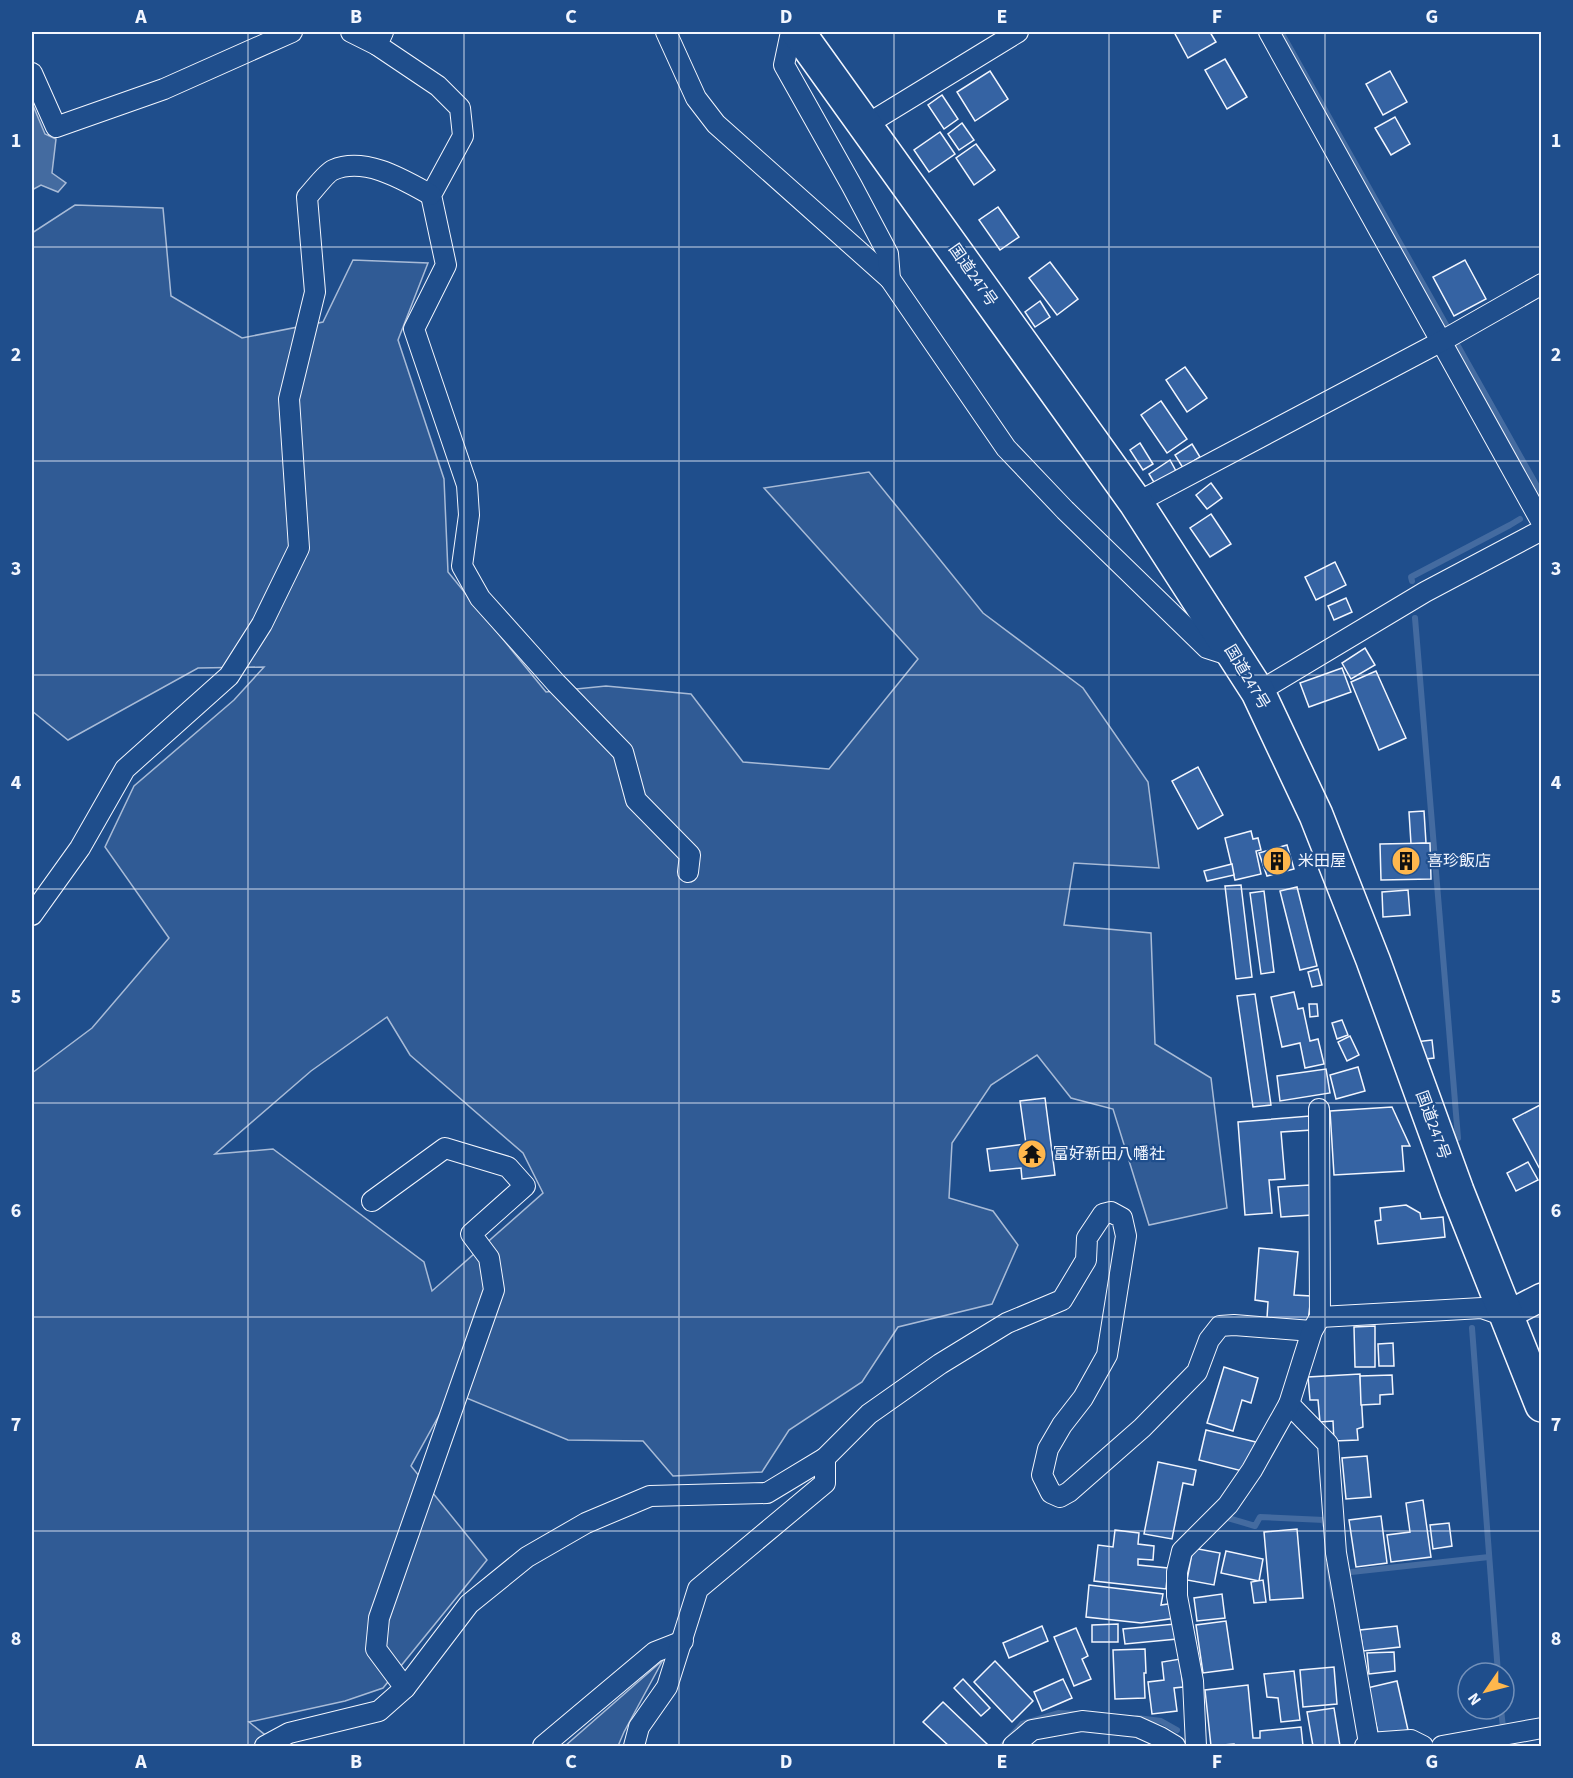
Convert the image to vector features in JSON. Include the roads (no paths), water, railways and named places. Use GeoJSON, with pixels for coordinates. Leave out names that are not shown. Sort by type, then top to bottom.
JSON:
{"type":"FeatureCollection","features":[{"type":"Feature","properties":{"kind":"highway","name":"国道247号"},"geometry":{"type":"LineString","coordinates":[[798,32],[1136,503],[1258,692],[1316,815],[1373,960],[1457,1191],[1542,1405]]}},
{"type":"Feature","properties":{"kind":"main road"},"geometry":{"type":"LineString","coordinates":[[1505,1316],[1542,1298]]}},
{"type":"Feature","properties":{"kind":"street"},"geometry":{"type":"LineString","coordinates":[[32,73],[56,127],[164,89],[292,32]]}},
{"type":"Feature","properties":{"kind":"street"},"geometry":{"type":"LineString","coordinates":[[351,32],[380,38],[438,86],[460,108],[463,136],[431,195],[447,265],[414,329],[467,485],[469,515],[462,566],[480,598],[556,683],[623,752],[636,800],[690,855],[688,872]]}},
{"type":"Feature","properties":{"kind":"street"},"geometry":{"type":"LineString","coordinates":[[666,32],[696,98],[716,124],[890,279],[1006,448],[1065,510],[1207,648],[1235,657]]}},
{"type":"Feature","properties":{"kind":"street"},"geometry":{"type":"LineString","coordinates":[[791,32],[784,65],[888,254],[890,279]]}},
{"type":"Feature","properties":{"kind":"street"},"geometry":{"type":"LineString","coordinates":[[866,125],[1018,32]]}},
{"type":"Feature","properties":{"kind":"street"},"geometry":{"type":"LineString","coordinates":[[1269,32],[1542,523]]}},
{"type":"Feature","properties":{"kind":"street"},"geometry":{"type":"LineString","coordinates":[[32,915],[80,848],[125,769],[229,676],[262,624],[299,548],[289,399],[315,292],[307,197],[332,170],[359,165],[398,177],[431,195]]}},
{"type":"Feature","properties":{"kind":"street"},"geometry":{"type":"LineString","coordinates":[[1136,503],[1441,342],[1542,284]]}},
{"type":"Feature","properties":{"kind":"street"},"geometry":{"type":"LineString","coordinates":[[1258,692],[1425,592],[1542,530]]}},
{"type":"Feature","properties":{"kind":"street"},"geometry":{"type":"LineString","coordinates":[[1196,1746],[1193,1681],[1177,1596],[1177,1572],[1182,1551],[1228,1505],[1252,1470],[1289,1404],[1316,1324],[1318,1109]]}},
{"type":"Feature","properties":{"kind":"street"},"geometry":{"type":"LineString","coordinates":[[372,1201],[445,1148],[508,1167],[525,1186],[471,1234],[489,1258],[494,1290],[379,1618],[376,1649],[405,1688]]}},
{"type":"Feature","properties":{"kind":"street"},"geometry":{"type":"LineString","coordinates":[[265,1746],[289,1733],[379,1711],[405,1688],[469,1604],[527,1557],[586,1523],[651,1496],[767,1493],[825,1458],[869,1414],[940,1364],[1007,1323],[1062,1300],[1086,1260],[1087,1238],[1103,1214],[1111,1212],[1122,1218],[1126,1236],[1107,1355],[1083,1398],[1062,1425],[1048,1449],[1042,1474],[1051,1493],[1060,1497],[1069,1492],[1142,1428],[1197,1372],[1209,1340],[1220,1326],[1316,1324],[1482,1308],[1505,1316]]}},
{"type":"Feature","properties":{"kind":"street"},"geometry":{"type":"LineString","coordinates":[[1289,1404],[1328,1444],[1336,1553],[1367,1745],[1411,1740],[1423,1746]]}},
{"type":"Feature","properties":{"kind":"street"},"geometry":{"type":"LineString","coordinates":[[634,1746],[639,1727],[667,1686],[698,1589],[825,1483],[825,1458]]}},
{"type":"Feature","properties":{"kind":"street"},"geometry":{"type":"LineString","coordinates":[[543,1746],[655,1652],[683,1641]]}},
{"type":"Feature","properties":{"kind":"street"},"geometry":{"type":"LineString","coordinates":[[1013,1746],[1032,1730],[1082,1721],[1138,1727],[1175,1746]]}},
{"type":"Feature","properties":{"kind":"street"},"geometry":{"type":"LineString","coordinates":[[1442,1746],[1542,1728]]}},
{"type":"Feature","properties":{"kind":"waterway"},"geometry":{"type":"LineString","coordinates":[[1281,32],[1542,495]]}},
{"type":"Feature","properties":{"kind":"waterway"},"geometry":{"type":"LineString","coordinates":[[1412,581],[1411,577],[1520,519]]}},
{"type":"Feature","properties":{"kind":"waterway"},"geometry":{"type":"LineString","coordinates":[[1415,618],[1458,1138]]}},
{"type":"Feature","properties":{"kind":"waterway"},"geometry":{"type":"LineString","coordinates":[[1472,1328],[1497,1661]]}},
{"type":"Feature","properties":{"kind":"waterway"},"geometry":{"type":"LineString","coordinates":[[1221,1516],[1255,1526],[1260,1517],[1324,1520],[1325,1525]]}},
{"type":"Feature","properties":{"kind":"waterway"},"geometry":{"type":"LineString","coordinates":[[1342,1573],[1489,1557]]}},
{"type":"Feature","properties":{"kind":"waterway"},"geometry":{"type":"LineString","coordinates":[[1329,1565],[1334,1597]]}},
{"type":"Feature","properties":{"kind":"waterway"},"geometry":{"type":"LineString","coordinates":[[1002,1746],[1022,1724],[1059,1713],[1077,1714]]}},
{"type":"Feature","properties":{"kind":"waterway"},"geometry":{"type":"LineString","coordinates":[[1137,1718],[1161,1721],[1177,1730]]}},
{"type":"Feature","properties":{"kind":"waterway"},"geometry":{"type":"LineString","coordinates":[[1502,1721],[1505,1746]]}},
{"type":"Feature","properties":{"kind":"place","name":"米田屋"},"geometry":{"type":"Point","coordinates":[1277,861]}},
{"type":"Feature","properties":{"kind":"place","name":"喜珍飯店"},"geometry":{"type":"Point","coordinates":[1406,861]}},
{"type":"Feature","properties":{"kind":"place","name":"富好新田八幡社"},"geometry":{"type":"Point","coordinates":[1032,1154]}}]}
